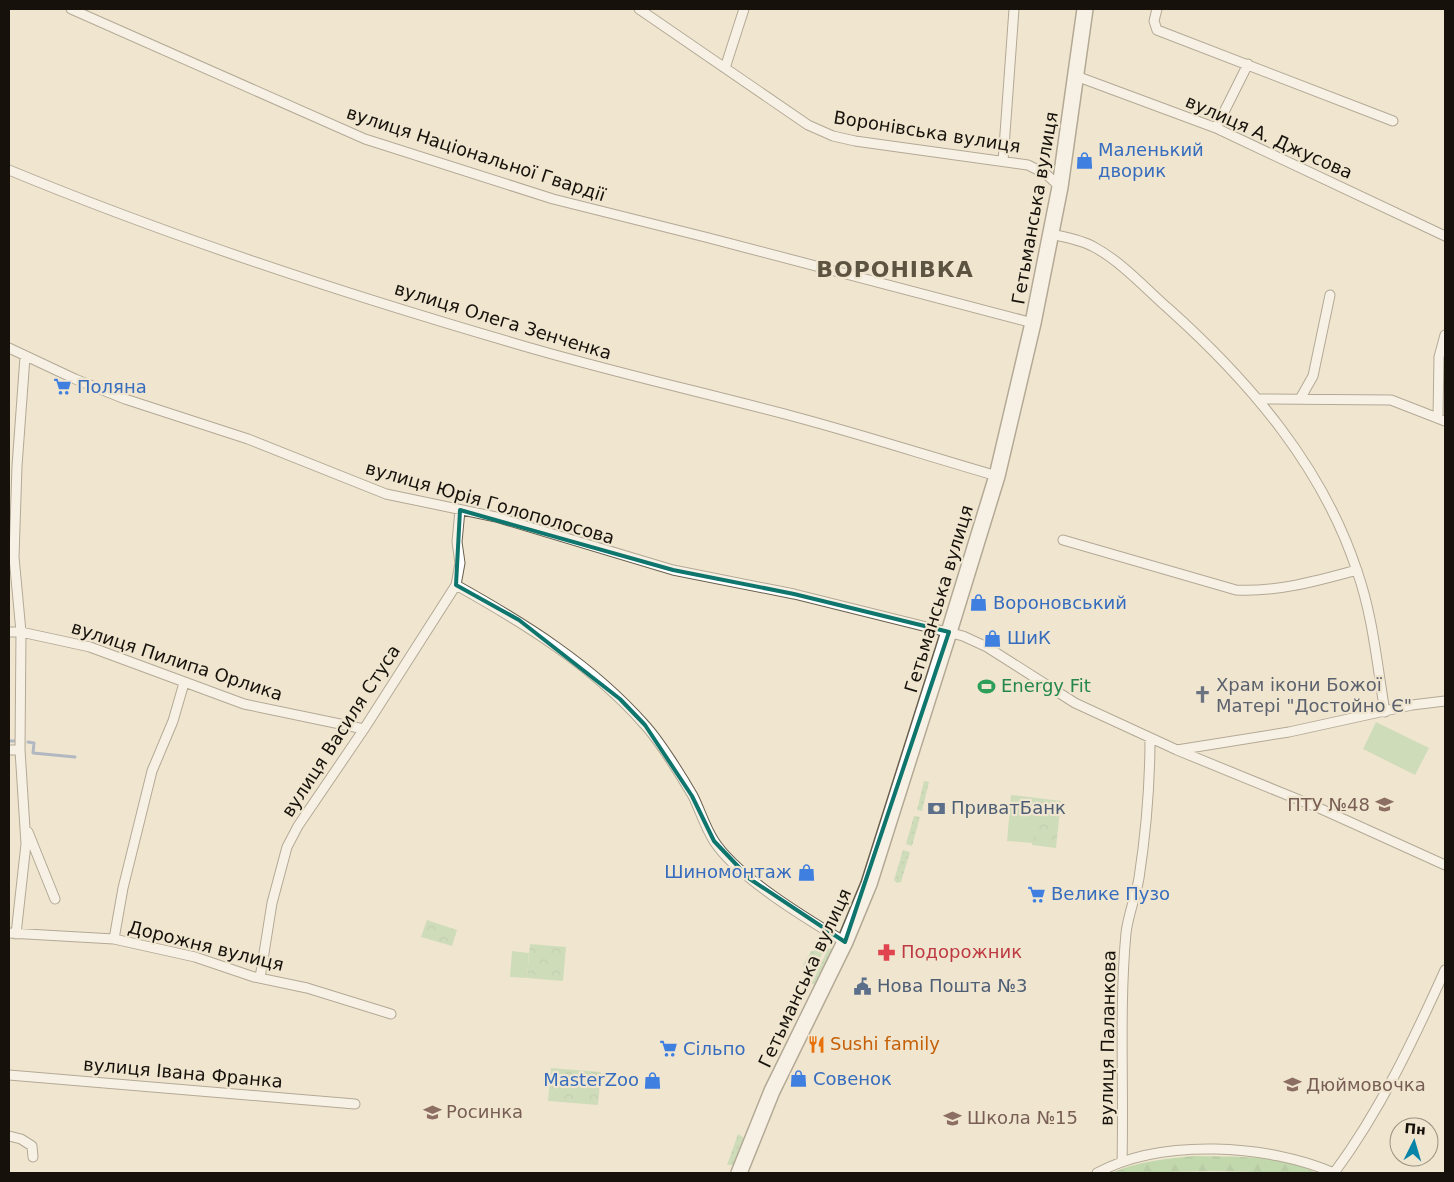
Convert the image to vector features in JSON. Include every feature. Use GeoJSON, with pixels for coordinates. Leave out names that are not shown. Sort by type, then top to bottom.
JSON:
{"type":"FeatureCollection","features":[{"type":"Feature","properties":{"kind":"highway","name":"Гетьманська вулиця"},"geometry":{"type":"LineString","coordinates":[[738,1173],[772,1091],[845,942],[869,884],[996,476],[1033,323],[1060,187],[1085,9]]}},
{"type":"Feature","properties":{"kind":"street","name":"вулиця Національної Гвардії"},"geometry":{"type":"LineString","coordinates":[[70,9],[364,140],[553,199],[738,245],[1033,323]]}},
{"type":"Feature","properties":{"kind":"street","name":"Воронівська вулиця"},"geometry":{"type":"LineString","coordinates":[[639,9],[808,125],[833,136],[914,150],[1028,165],[1046,174],[1060,187]]}},
{"type":"Feature","properties":{"kind":"street"},"geometry":{"type":"LineString","coordinates":[[725,68],[744,9]]}},
{"type":"Feature","properties":{"kind":"street"},"geometry":{"type":"LineString","coordinates":[[1003,161],[1014,9]]}},
{"type":"Feature","properties":{"kind":"street"},"geometry":{"type":"LineString","coordinates":[[1157,9],[1154,20],[1157,30],[1393,121]]}},
{"type":"Feature","properties":{"kind":"street"},"geometry":{"type":"LineString","coordinates":[[1216,128],[1248,64]]}},
{"type":"Feature","properties":{"kind":"street","name":"вулиця А. Джусова"},"geometry":{"type":"LineString","coordinates":[[1076,76],[1216,128],[1445,236]]}},
{"type":"Feature","properties":{"kind":"street","name":"вулиця Олега Зенченка"},"geometry":{"type":"LineString","coordinates":[[9,170],[80,200],[326,285],[510,342],[674,388],[792,416],[996,476]]}},
{"type":"Feature","properties":{"kind":"street"},"geometry":{"type":"LineString","coordinates":[[1051,234],[1093,246],[1111,258],[1211,347],[1258,400],[1301,456],[1332,511],[1357,570],[1369,614],[1385,712]]}},
{"type":"Feature","properties":{"kind":"street"},"geometry":{"type":"LineString","coordinates":[[1300,399],[1313,376],[1330,295]]}},
{"type":"Feature","properties":{"kind":"street"},"geometry":{"type":"LineString","coordinates":[[1258,400],[1391,400],[1442,419],[1439,357],[1445,335]]}},
{"type":"Feature","properties":{"kind":"street","name":"вулиця Юрія Голополосова"},"geometry":{"type":"LineString","coordinates":[[9,348],[24,357],[125,398],[248,439],[386,494],[496,517],[673,570],[794,594],[949,632],[987,647],[1074,703],[1177,750],[1318,808],[1445,865]]}},
{"type":"Feature","properties":{"kind":"street"},"geometry":{"type":"LineString","coordinates":[[12,933],[26,844],[20,750],[21,632],[14,557],[17,466],[24,357]]}},
{"type":"Feature","properties":{"kind":"street","name":"вулиця Василя Стуса"},"geometry":{"type":"LineString","coordinates":[[260,978],[272,903],[287,847],[298,826],[364,729],[456,585],[460,563],[457,542],[460,510]]}},
{"type":"Feature","properties":{"kind":"street"},"geometry":{"type":"LineString","coordinates":[[1063,540],[1236,590],[1258,591],[1280,588],[1357,570]]}},
{"type":"Feature","properties":{"kind":"street"},"geometry":{"type":"LineString","coordinates":[[456,585],[519,620],[587,670],[620,699],[645,725],[656,741],[692,796],[714,841],[750,879],[845,942]]}},
{"type":"Feature","properties":{"kind":"street","name":"вулиця Пилипа Орлика"},"geometry":{"type":"LineString","coordinates":[[9,632],[21,632],[90,647],[244,704],[364,729]]}},
{"type":"Feature","properties":{"kind":"street"},"geometry":{"type":"LineString","coordinates":[[114,939],[122,888],[152,771],[173,721],[184,683]]}},
{"type":"Feature","properties":{"kind":"street"},"geometry":{"type":"LineString","coordinates":[[1177,750],[1289,732],[1445,701]]}},
{"type":"Feature","properties":{"kind":"street","name":"вулиця Паланкова"},"geometry":{"type":"LineString","coordinates":[[1122,1162],[1124,1086],[1122,997],[1127,931],[1139,878],[1144,841],[1150,774],[1150,738]]}},
{"type":"Feature","properties":{"kind":"street"},"geometry":{"type":"LineString","coordinates":[[9,750],[20,750]]}},
{"type":"Feature","properties":{"kind":"street"},"geometry":{"type":"LineString","coordinates":[[24,824],[55,899]]}},
{"type":"Feature","properties":{"kind":"street","name":"Дорожня вулиця"},"geometry":{"type":"LineString","coordinates":[[12,933],[114,939],[195,957],[260,978],[307,988],[391,1014]]}},
{"type":"Feature","properties":{"kind":"street"},"geometry":{"type":"LineString","coordinates":[[1097,1173],[1122,1162],[1156,1154],[1192,1150],[1244,1151],[1297,1160],[1334,1173],[1367,1126],[1400,1066],[1445,970]]}},
{"type":"Feature","properties":{"kind":"street","name":"вулиця Івана Франка"},"geometry":{"type":"LineString","coordinates":[[9,1075],[355,1104]]}},
{"type":"Feature","properties":{"kind":"street"},"geometry":{"type":"LineString","coordinates":[[9,1136],[21,1139],[32,1146],[33,1157]]}},
{"type":"Feature","properties":{"kind":"highlighted area"},"geometry":{"type":"Polygon","coordinates":[[[460,510],[673,570],[794,594],[949,632],[845,942],[750,879],[714,841],[692,796],[645,725],[620,699],[519,620],[456,585],[460,510]]]}},
{"type":"Feature","properties":{"kind":"green space"},"geometry":{"type":"Polygon","coordinates":[[[1376,722],[1429,748],[1415,775],[1363,749],[1376,722]]]}},
{"type":"Feature","properties":{"kind":"green space"},"geometry":{"type":"Polygon","coordinates":[[[924,781],[929,782],[922,811],[917,810],[924,781]]]}},
{"type":"Feature","properties":{"kind":"green space"},"geometry":{"type":"Polygon","coordinates":[[[1011,795],[1037,798],[1033,843],[1007,841],[1011,795]]]}},
{"type":"Feature","properties":{"kind":"green space"},"geometry":{"type":"Polygon","coordinates":[[[1037,798],[1061,801],[1056,848],[1032,845],[1037,798]]]}},
{"type":"Feature","properties":{"kind":"green space"},"geometry":{"type":"Polygon","coordinates":[[[914,816],[920,817],[912,846],[906,844],[914,816]]]}},
{"type":"Feature","properties":{"kind":"green space"},"geometry":{"type":"Polygon","coordinates":[[[903,850],[910,852],[901,882],[897,883],[894,880],[903,850]]]}},
{"type":"Feature","properties":{"kind":"green space"},"geometry":{"type":"Polygon","coordinates":[[[427,920],[457,930],[452,946],[421,937],[427,920]]]}},
{"type":"Feature","properties":{"kind":"green space"},"geometry":{"type":"Polygon","coordinates":[[[530,944],[566,947],[563,981],[527,978],[530,944]]]}},
{"type":"Feature","properties":{"kind":"green space"},"geometry":{"type":"Polygon","coordinates":[[[832,948],[834,951],[817,985],[814,985],[812,983],[828,949],[832,948]]]}},
{"type":"Feature","properties":{"kind":"green space"},"geometry":{"type":"Polygon","coordinates":[[[824,950],[810,978],[803,965],[811,951],[824,950]]]}},
{"type":"Feature","properties":{"kind":"green space"},"geometry":{"type":"Polygon","coordinates":[[[512,951],[529,953],[527,978],[510,977],[512,951]]]}},
{"type":"Feature","properties":{"kind":"green space"},"geometry":{"type":"Polygon","coordinates":[[[551,1068],[601,1072],[598,1105],[548,1101],[551,1068]]]}},
{"type":"Feature","properties":{"kind":"green space"},"geometry":{"type":"Polygon","coordinates":[[[738,1134],[743,1137],[744,1142],[734,1165],[727,1165],[738,1134]]]}},
{"type":"Feature","properties":{"kind":"green space"},"geometry":{"type":"Polygon","coordinates":[[[1194,1156],[1256,1158],[1287,1162],[1316,1173],[1213,1171],[1112,1173],[1142,1163],[1194,1156]]]}},
{"type":"Feature","properties":{"kind":"waterway"},"geometry":{"type":"LineString","coordinates":[[9,741],[14,741]]}},
{"type":"Feature","properties":{"kind":"waterway"},"geometry":{"type":"LineString","coordinates":[[28,742],[34,743],[33,753],[75,757]]}},
{"type":"Feature","properties":{"kind":"place","name":"Маленький дворик"},"geometry":{"type":"Point","coordinates":[1084,160]}},
{"type":"Feature","properties":{"kind":"place","name":"Поляна"},"geometry":{"type":"Point","coordinates":[63,387]}},
{"type":"Feature","properties":{"kind":"place","name":"Вороновський"},"geometry":{"type":"Point","coordinates":[979,603]}},
{"type":"Feature","properties":{"kind":"place","name":"ШиК"},"geometry":{"type":"Point","coordinates":[993,638]}},
{"type":"Feature","properties":{"kind":"place","name":"Energy Fit"},"geometry":{"type":"Point","coordinates":[987,686]}},
{"type":"Feature","properties":{"kind":"place","name":"Храм ікони Божої Матері \"Достойно Є\""},"geometry":{"type":"Point","coordinates":[1202,695]}},
{"type":"Feature","properties":{"kind":"place","name":"ПТУ №48"},"geometry":{"type":"Point","coordinates":[1384,805]}},
{"type":"Feature","properties":{"kind":"place","name":"ПриватБанк"},"geometry":{"type":"Point","coordinates":[937,808]}},
{"type":"Feature","properties":{"kind":"place","name":"Шиномонтаж"},"geometry":{"type":"Point","coordinates":[806,872]}},
{"type":"Feature","properties":{"kind":"place","name":"Велике Пузо"},"geometry":{"type":"Point","coordinates":[1037,894]}},
{"type":"Feature","properties":{"kind":"place","name":"Подорожник"},"geometry":{"type":"Point","coordinates":[887,952]}},
{"type":"Feature","properties":{"kind":"place","name":"Нова Пошта №3"},"geometry":{"type":"Point","coordinates":[863,986]}},
{"type":"Feature","properties":{"kind":"place","name":"Sushi family"},"geometry":{"type":"Point","coordinates":[816,1044]}},
{"type":"Feature","properties":{"kind":"place","name":"Сільпо"},"geometry":{"type":"Point","coordinates":[669,1049]}},
{"type":"Feature","properties":{"kind":"place","name":"Совенок"},"geometry":{"type":"Point","coordinates":[799,1079]}},
{"type":"Feature","properties":{"kind":"place","name":"MasterZoo"},"geometry":{"type":"Point","coordinates":[653,1080]}},
{"type":"Feature","properties":{"kind":"place","name":"Дюймовочка"},"geometry":{"type":"Point","coordinates":[1292,1085]}},
{"type":"Feature","properties":{"kind":"place","name":"Росинка"},"geometry":{"type":"Point","coordinates":[432,1112]}},
{"type":"Feature","properties":{"kind":"place","name":"Школа №15"},"geometry":{"type":"Point","coordinates":[953,1118]}},
{"type":"Feature","properties":{"kind":"district","name":"ВОРОНІВКА"},"geometry":{"type":"Point","coordinates":[895,269]}}]}
